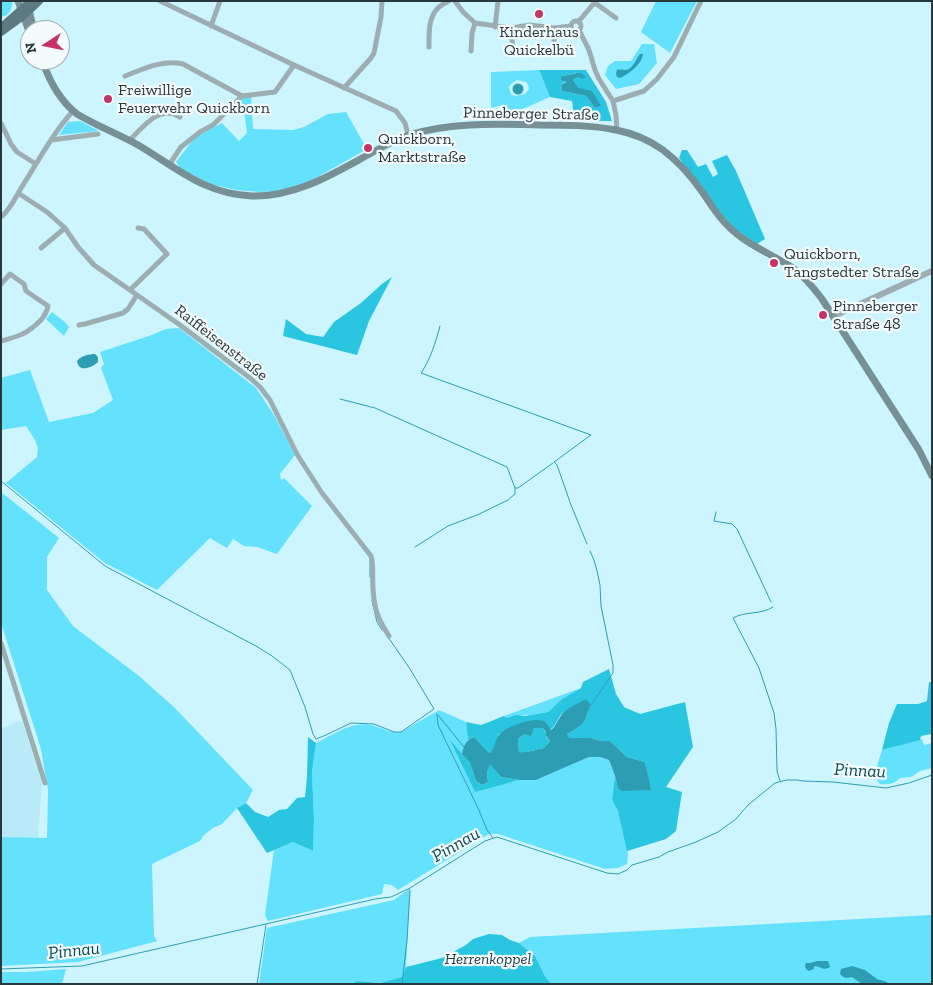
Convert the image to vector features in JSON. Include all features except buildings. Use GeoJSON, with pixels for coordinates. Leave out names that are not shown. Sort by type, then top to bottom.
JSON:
{"type":"FeatureCollection","features":[{"type":"Feature","properties":{"kind":"main road"},"geometry":{"type":"LineString","coordinates":[[1,27],[21,9],[39,1]]}},
{"type":"Feature","properties":{"kind":"main road"},"geometry":{"type":"LineString","coordinates":[[29,4],[32,20]]}},
{"type":"Feature","properties":{"kind":"main road"},"geometry":{"type":"LineString","coordinates":[[1,32],[21,9]]}},
{"type":"Feature","properties":{"kind":"main road"},"geometry":{"type":"LineString","coordinates":[[46,70],[55,88],[73,111]]}},
{"type":"Feature","properties":{"kind":"main road","name":"Pinneberger Straße"},"geometry":{"type":"LineString","coordinates":[[73,111],[89,121],[129,140],[192,180],[218,191],[253,196],[290,192],[319,181],[392,142],[408,135],[433,129],[466,125],[568,125],[617,130],[637,136],[662,150],[676,161],[727,226],[742,238],[795,270],[809,282],[834,316],[919,450],[932,476]]}},
{"type":"Feature","properties":{"kind":"street"},"geometry":{"type":"LineString","coordinates":[[160,1],[396,111],[401,117],[408,135]]}},
{"type":"Feature","properties":{"kind":"street"},"geometry":{"type":"LineString","coordinates":[[211,26],[220,1]]}},
{"type":"Feature","properties":{"kind":"street"},"geometry":{"type":"LineString","coordinates":[[344,88],[374,53],[382,1]]}},
{"type":"Feature","properties":{"kind":"street"},"geometry":{"type":"LineString","coordinates":[[429,48],[429,31],[432,18],[439,7],[449,1]]}},
{"type":"Feature","properties":{"kind":"street"},"geometry":{"type":"LineString","coordinates":[[455,1],[475,23],[511,28],[530,24],[554,28],[571,26]]}},
{"type":"Feature","properties":{"kind":"street"},"geometry":{"type":"LineString","coordinates":[[495,27],[498,1]]}},
{"type":"Feature","properties":{"kind":"street"},"geometry":{"type":"LineString","coordinates":[[613,100],[644,91],[656,79],[674,57],[701,1]]}},
{"type":"Feature","properties":{"kind":"street"},"geometry":{"type":"LineString","coordinates":[[571,26],[574,21],[579,21],[595,2],[616,18]]}},
{"type":"Feature","properties":{"kind":"street"},"geometry":{"type":"LineString","coordinates":[[579,21],[581,28],[579,30],[589,50],[599,80],[613,100],[617,130]]}},
{"type":"Feature","properties":{"kind":"street"},"geometry":{"type":"LineString","coordinates":[[471,51],[472,33],[475,23]]}},
{"type":"Feature","properties":{"kind":"street"},"geometry":{"type":"LineString","coordinates":[[571,26],[575,31],[579,30]]}},
{"type":"Feature","properties":{"kind":"street"},"geometry":{"type":"LineString","coordinates":[[511,28],[513,50]]}},
{"type":"Feature","properties":{"kind":"street"},"geometry":{"type":"LineString","coordinates":[[554,28],[554,47]]}},
{"type":"Feature","properties":{"kind":"street"},"geometry":{"type":"LineString","coordinates":[[125,76],[166,62],[176,62],[242,96],[275,92],[294,65]]}},
{"type":"Feature","properties":{"kind":"street"},"geometry":{"type":"LineString","coordinates":[[169,165],[182,147],[200,132],[213,125],[242,96]]}},
{"type":"Feature","properties":{"kind":"street"},"geometry":{"type":"LineString","coordinates":[[1,217],[13,203],[50,140],[73,111]]}},
{"type":"Feature","properties":{"kind":"street"},"geometry":{"type":"LineString","coordinates":[[129,140],[158,115],[174,113],[180,117]]}},
{"type":"Feature","properties":{"kind":"street"},"geometry":{"type":"LineString","coordinates":[[1,123],[17,152],[36,164]]}},
{"type":"Feature","properties":{"kind":"street"},"geometry":{"type":"LineString","coordinates":[[50,140],[98,134]]}},
{"type":"Feature","properties":{"kind":"street","name":"Raiffeisenstraße"},"geometry":{"type":"LineString","coordinates":[[18,193],[65,228],[94,265],[180,325],[260,387],[270,400],[298,456],[322,493],[371,556],[375,610],[389,636]]}},
{"type":"Feature","properties":{"kind":"street"},"geometry":{"type":"LineString","coordinates":[[41,248],[65,228]]}},
{"type":"Feature","properties":{"kind":"street"},"geometry":{"type":"LineString","coordinates":[[130,290],[167,254],[144,229],[138,228]]}},
{"type":"Feature","properties":{"kind":"street"},"geometry":{"type":"LineString","coordinates":[[834,316],[932,271]]}},
{"type":"Feature","properties":{"kind":"street"},"geometry":{"type":"LineString","coordinates":[[1,284],[10,274],[24,284],[26,291],[48,306],[48,312],[32,329],[16,337],[1,340]]}},
{"type":"Feature","properties":{"kind":"street"},"geometry":{"type":"LineString","coordinates":[[78,325],[123,313],[137,295]]}},
{"type":"Feature","properties":{"kind":"street"},"geometry":{"type":"LineString","coordinates":[[1,643],[44,783]]}},
{"type":"Feature","properties":{"kind":"shaded area"},"geometry":{"type":"Polygon","coordinates":[[[1,1],[12,1],[12,4],[8,14],[1,17],[1,1]]]}},
{"type":"Feature","properties":{"kind":"shaded area"},"geometry":{"type":"Polygon","coordinates":[[[656,1],[697,1],[670,53],[641,32],[656,1]]]}},
{"type":"Feature","properties":{"kind":"shaded area"},"geometry":{"type":"Polygon","coordinates":[[[642,44],[654,44],[657,63],[639,84],[616,89],[605,75],[608,66],[615,61],[631,61],[642,44]]]}},
{"type":"Feature","properties":{"kind":"shaded area"},"geometry":{"type":"Polygon","coordinates":[[[640,54],[643,54],[642,58],[634,68],[620,78],[617,77],[617,70],[631,68],[640,54]]]}},
{"type":"Feature","properties":{"kind":"shaded area"},"geometry":{"type":"Polygon","coordinates":[[[539,70],[550,97],[509,115],[507,110],[503,108],[503,105],[491,108],[491,72],[539,70]],[[517,80],[511,84],[509,87],[511,94],[515,96],[525,94],[529,89],[526,82],[517,80]]]}},
{"type":"Feature","properties":{"kind":"shaded area"},"geometry":{"type":"Polygon","coordinates":[[[581,73],[586,77],[583,79],[578,77],[573,80],[579,88],[592,91],[601,106],[595,108],[586,96],[562,91],[561,85],[566,82],[561,80],[561,77],[581,73]]]}},
{"type":"Feature","properties":{"kind":"shaded area"},"geometry":{"type":"Polygon","coordinates":[[[516,84],[520,84],[523,89],[522,93],[516,94],[513,91],[513,87],[516,84]]]}},
{"type":"Feature","properties":{"kind":"shaded area"},"geometry":{"type":"Polygon","coordinates":[[[251,97],[253,129],[293,130],[304,127],[328,114],[346,112],[367,149],[305,184],[281,191],[236,190],[210,184],[180,168],[176,162],[195,137],[222,123],[239,141],[247,133],[244,110],[235,105],[243,98],[251,97]]]}},
{"type":"Feature","properties":{"kind":"shaded area"},"geometry":{"type":"Polygon","coordinates":[[[80,121],[99,131],[59,135],[68,122],[80,121]]]}},
{"type":"Feature","properties":{"kind":"shaded area"},"geometry":{"type":"Polygon","coordinates":[[[52,312],[69,327],[64,336],[46,319],[52,312]]]}},
{"type":"Feature","properties":{"kind":"shaded area"},"geometry":{"type":"Polygon","coordinates":[[[179,328],[256,388],[274,415],[295,455],[280,474],[281,480],[284,478],[312,506],[277,554],[257,547],[244,546],[233,539],[227,548],[210,538],[157,590],[105,563],[6,483],[37,457],[38,448],[26,426],[1,430],[1,378],[30,370],[49,422],[93,413],[113,400],[101,368],[104,364],[100,352],[166,329],[179,328]]]}},
{"type":"Feature","properties":{"kind":"shaded area"},"geometry":{"type":"Polygon","coordinates":[[[95,354],[98,357],[98,362],[92,366],[83,368],[78,365],[77,361],[79,359],[95,354]]]}},
{"type":"Feature","properties":{"kind":"shaded area"},"geometry":{"type":"Polygon","coordinates":[[[1,492],[59,538],[47,557],[47,590],[73,626],[139,676],[175,708],[253,790],[246,803],[237,808],[222,824],[204,835],[200,841],[152,864],[154,936],[157,941],[78,962],[1,966],[1,837],[47,838],[48,790],[41,749],[1,623],[1,492]]]}},
{"type":"Feature","properties":{"kind":"shaded area"},"geometry":{"type":"Polygon","coordinates":[[[581,688],[562,699],[548,712],[507,718],[504,716],[581,688]]]}},
{"type":"Feature","properties":{"kind":"shaded area"},"geometry":{"type":"Polygon","coordinates":[[[586,699],[591,705],[583,723],[567,734],[569,738],[591,738],[610,741],[627,757],[645,762],[651,790],[622,791],[618,788],[609,760],[600,757],[589,757],[536,780],[501,777],[490,764],[487,772],[488,782],[482,785],[476,781],[470,763],[462,754],[464,746],[469,740],[474,737],[490,753],[499,735],[506,729],[537,720],[545,721],[551,730],[565,711],[586,699]],[[534,728],[531,736],[525,734],[518,739],[519,752],[544,748],[550,741],[543,728],[534,728]]]}},
{"type":"Feature","properties":{"kind":"shaded area"},"geometry":{"type":"Polygon","coordinates":[[[439,710],[466,722],[468,740],[462,754],[451,742],[475,791],[519,780],[536,780],[589,757],[600,757],[609,760],[615,776],[612,800],[622,825],[628,854],[627,864],[618,868],[605,869],[498,834],[489,834],[398,890],[392,885],[384,884],[382,894],[268,921],[265,915],[274,850],[293,842],[313,851],[312,772],[316,743],[356,725],[371,725],[389,731],[401,732],[439,710]]]}},
{"type":"Feature","properties":{"kind":"shaded area"},"geometry":{"type":"Polygon","coordinates":[[[22,721],[42,782],[38,838],[1,837],[1,729],[22,721]]]}},
{"type":"Feature","properties":{"kind":"shaded area"},"geometry":{"type":"Polygon","coordinates":[[[922,739],[924,745],[932,743],[932,768],[920,771],[911,777],[900,778],[891,784],[880,784],[874,776],[882,750],[922,739]]]}},
{"type":"Feature","properties":{"kind":"shaded area"},"geometry":{"type":"Polygon","coordinates":[[[410,888],[406,967],[402,977],[380,983],[357,981],[352,984],[259,984],[267,928],[394,900],[410,888]]]}},
{"type":"Feature","properties":{"kind":"shaded area"},"geometry":{"type":"Polygon","coordinates":[[[932,915],[932,984],[551,984],[535,956],[519,943],[530,937],[932,915]]]}},
{"type":"Feature","properties":{"kind":"shaded area"},"geometry":{"type":"Polygon","coordinates":[[[828,961],[830,967],[824,969],[815,966],[814,969],[809,971],[806,969],[806,963],[828,961]]]}},
{"type":"Feature","properties":{"kind":"shaded area"},"geometry":{"type":"Polygon","coordinates":[[[852,966],[865,970],[888,984],[862,984],[852,977],[847,978],[840,974],[841,969],[852,966]]]}},
{"type":"Feature","properties":{"kind":"shaded area"},"geometry":{"type":"Polygon","coordinates":[[[66,969],[62,984],[1,984],[1,972],[66,969]]]}},
{"type":"Feature","properties":{"kind":"green space"},"geometry":{"type":"Polygon","coordinates":[[[539,70],[586,70],[606,102],[612,121],[575,121],[572,101],[550,97],[539,70]],[[577,73],[563,76],[566,81],[561,85],[562,91],[586,96],[595,108],[601,106],[579,88],[573,80],[578,77],[577,73]]]}},
{"type":"Feature","properties":{"kind":"green space"},"geometry":{"type":"Polygon","coordinates":[[[682,150],[687,150],[698,167],[706,164],[713,177],[718,174],[712,161],[727,155],[736,171],[765,239],[757,244],[735,229],[715,207],[679,158],[682,150]]]}},
{"type":"Feature","properties":{"kind":"green space"},"geometry":{"type":"Polygon","coordinates":[[[392,277],[369,321],[357,355],[283,336],[286,319],[306,334],[323,337],[334,322],[361,303],[392,277]]]}},
{"type":"Feature","properties":{"kind":"green space"},"geometry":{"type":"Polygon","coordinates":[[[609,669],[616,694],[624,707],[640,714],[685,702],[693,747],[666,787],[682,792],[676,831],[666,839],[627,851],[618,811],[612,800],[615,776],[618,788],[650,790],[645,762],[627,757],[610,741],[591,738],[569,739],[566,735],[582,723],[591,705],[578,706],[566,710],[550,730],[545,721],[499,734],[495,748],[490,753],[474,737],[468,740],[466,722],[481,725],[504,716],[507,718],[516,715],[525,716],[548,712],[562,699],[581,688],[583,682],[609,669]]]}},
{"type":"Feature","properties":{"kind":"green space"},"geometry":{"type":"Polygon","coordinates":[[[929,682],[932,682],[932,738],[931,734],[921,736],[920,740],[882,750],[889,723],[897,704],[918,704],[927,701],[929,682]]]}},
{"type":"Feature","properties":{"kind":"green space"},"geometry":{"type":"Polygon","coordinates":[[[534,728],[543,728],[546,737],[550,741],[544,748],[519,752],[518,739],[534,728]]]}},
{"type":"Feature","properties":{"kind":"green space"},"geometry":{"type":"Polygon","coordinates":[[[308,737],[316,743],[312,772],[313,851],[293,842],[267,853],[237,808],[246,803],[255,812],[268,817],[279,810],[287,809],[297,798],[305,797],[308,737]]]}},
{"type":"Feature","properties":{"kind":"green space"},"geometry":{"type":"Polygon","coordinates":[[[450,740],[470,763],[476,781],[482,785],[488,782],[487,772],[490,763],[501,777],[519,780],[475,792],[450,740]]]}},
{"type":"Feature","properties":{"kind":"green space","name":"Herrenkoppel"},"geometry":{"type":"Polygon","coordinates":[[[489,934],[502,935],[519,943],[535,956],[551,984],[352,984],[357,981],[380,983],[402,977],[406,967],[442,958],[473,939],[489,934]]]}},
{"type":"Feature","properties":{"kind":"waterway"},"geometry":{"type":"LineString","coordinates":[[440,326],[430,356],[421,373],[591,435],[554,462],[557,465],[587,544]]}},
{"type":"Feature","properties":{"kind":"waterway"},"geometry":{"type":"LineString","coordinates":[[340,399],[375,408],[507,467],[515,488],[518,488],[553,463]]}},
{"type":"Feature","properties":{"kind":"waterway"},"geometry":{"type":"LineString","coordinates":[[1,481],[105,566],[256,646],[290,670],[316,739],[351,723],[374,724],[394,732],[401,732],[434,709],[388,637]]}},
{"type":"Feature","properties":{"kind":"waterway"},"geometry":{"type":"LineString","coordinates":[[415,547],[448,526],[508,500],[515,494],[515,488]]}},
{"type":"Feature","properties":{"kind":"waterway"},"geometry":{"type":"LineString","coordinates":[[716,512],[714,521],[732,524],[737,529],[771,602]]}},
{"type":"Feature","properties":{"kind":"waterway"},"geometry":{"type":"LineString","coordinates":[[590,551],[600,585],[601,606],[613,665],[613,673],[591,705]]}},
{"type":"Feature","properties":{"kind":"waterway"},"geometry":{"type":"LineString","coordinates":[[370,561],[370,577]]}},
{"type":"Feature","properties":{"kind":"waterway"},"geometry":{"type":"LineString","coordinates":[[372,601],[377,622],[382,630]]}},
{"type":"Feature","properties":{"kind":"waterway"},"geometry":{"type":"LineString","coordinates":[[773,607],[733,618],[759,668],[774,713],[777,771],[780,781]]}},
{"type":"Feature","properties":{"kind":"waterway"},"geometry":{"type":"LineString","coordinates":[[437,714],[438,725],[487,830],[493,838]]}},
{"type":"Feature","properties":{"kind":"waterway"},"geometry":{"type":"LineString","coordinates":[[438,715],[464,747]]}},
{"type":"Feature","properties":{"kind":"waterway","name":"Pinnau"},"geometry":{"type":"LineString","coordinates":[[1,969],[82,966],[375,899],[391,897],[410,888],[485,841],[497,837],[607,873],[618,874],[627,870],[632,865],[659,857],[718,832],[736,819],[748,805],[775,783],[797,780],[886,788],[932,775]]}},
{"type":"Feature","properties":{"kind":"waterway"},"geometry":{"type":"LineString","coordinates":[[402,984],[410,890]]}},
{"type":"Feature","properties":{"kind":"waterway"},"geometry":{"type":"LineString","coordinates":[[257,984],[266,925]]}},
{"type":"Feature","properties":{"kind":"place","name":"Kinderhaus Quickelbü"},"geometry":{"type":"Point","coordinates":[539,14]}},
{"type":"Feature","properties":{"kind":"place","name":"Freiwillige Feuerwehr Quickborn"},"geometry":{"type":"Point","coordinates":[108,99]}},
{"type":"Feature","properties":{"kind":"place","name":"Quickborn, Marktstraße"},"geometry":{"type":"Point","coordinates":[368,148]}},
{"type":"Feature","properties":{"kind":"place","name":"Quickborn, Tangstedter Straße"},"geometry":{"type":"Point","coordinates":[774,263]}},
{"type":"Feature","properties":{"kind":"place","name":"Pinneberger Straße 48"},"geometry":{"type":"Point","coordinates":[823,315]}}]}
